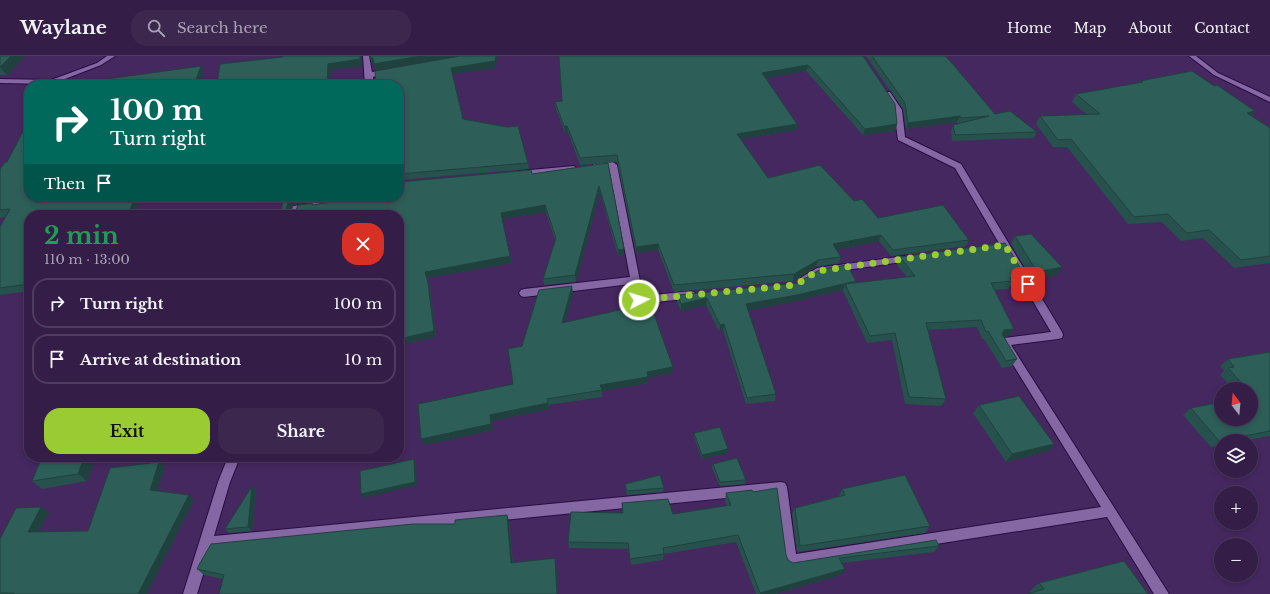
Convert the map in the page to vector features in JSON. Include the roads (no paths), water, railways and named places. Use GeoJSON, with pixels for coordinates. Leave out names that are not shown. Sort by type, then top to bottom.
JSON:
{"type":"FeatureCollection","features":[{"type":"Feature","properties":{"kind":"street"},"geometry":{"type":"LineString","coordinates":[[57,80],[99,64],[112,56]]}},
{"type":"Feature","properties":{"kind":"street"},"geometry":{"type":"LineString","coordinates":[[366,56],[369,80]]}},
{"type":"Feature","properties":{"kind":"street"},"geometry":{"type":"LineString","coordinates":[[1192,56],[1216,74],[1270,100]]}},
{"type":"Feature","properties":{"kind":"street"},"geometry":{"type":"LineString","coordinates":[[369,75],[391,71]]}},
{"type":"Feature","properties":{"kind":"street"},"geometry":{"type":"LineString","coordinates":[[0,81],[24,81]]}},
{"type":"Feature","properties":{"kind":"street"},"geometry":{"type":"LineString","coordinates":[[882,86],[898,110],[901,138],[958,166],[1001,246],[1058,335],[1004,342],[1162,594]]}},
{"type":"Feature","properties":{"kind":"street"},"geometry":{"type":"LineString","coordinates":[[510,174],[613,165],[639,300],[702,294]]}},
{"type":"Feature","properties":{"kind":"street"},"geometry":{"type":"LineString","coordinates":[[295,210],[296,208],[322,204],[325,202]]}},
{"type":"Feature","properties":{"kind":"street"},"geometry":{"type":"LineString","coordinates":[[796,285],[817,271],[919,257]]}},
{"type":"Feature","properties":{"kind":"street"},"geometry":{"type":"LineString","coordinates":[[524,293],[635,280]]}},
{"type":"Feature","properties":{"kind":"street"},"geometry":{"type":"LineString","coordinates":[[190,594],[194,588],[224,482],[232,462]]}},
{"type":"Feature","properties":{"kind":"street"},"geometry":{"type":"LineString","coordinates":[[206,543],[781,487],[791,561],[1110,511]]}}]}
